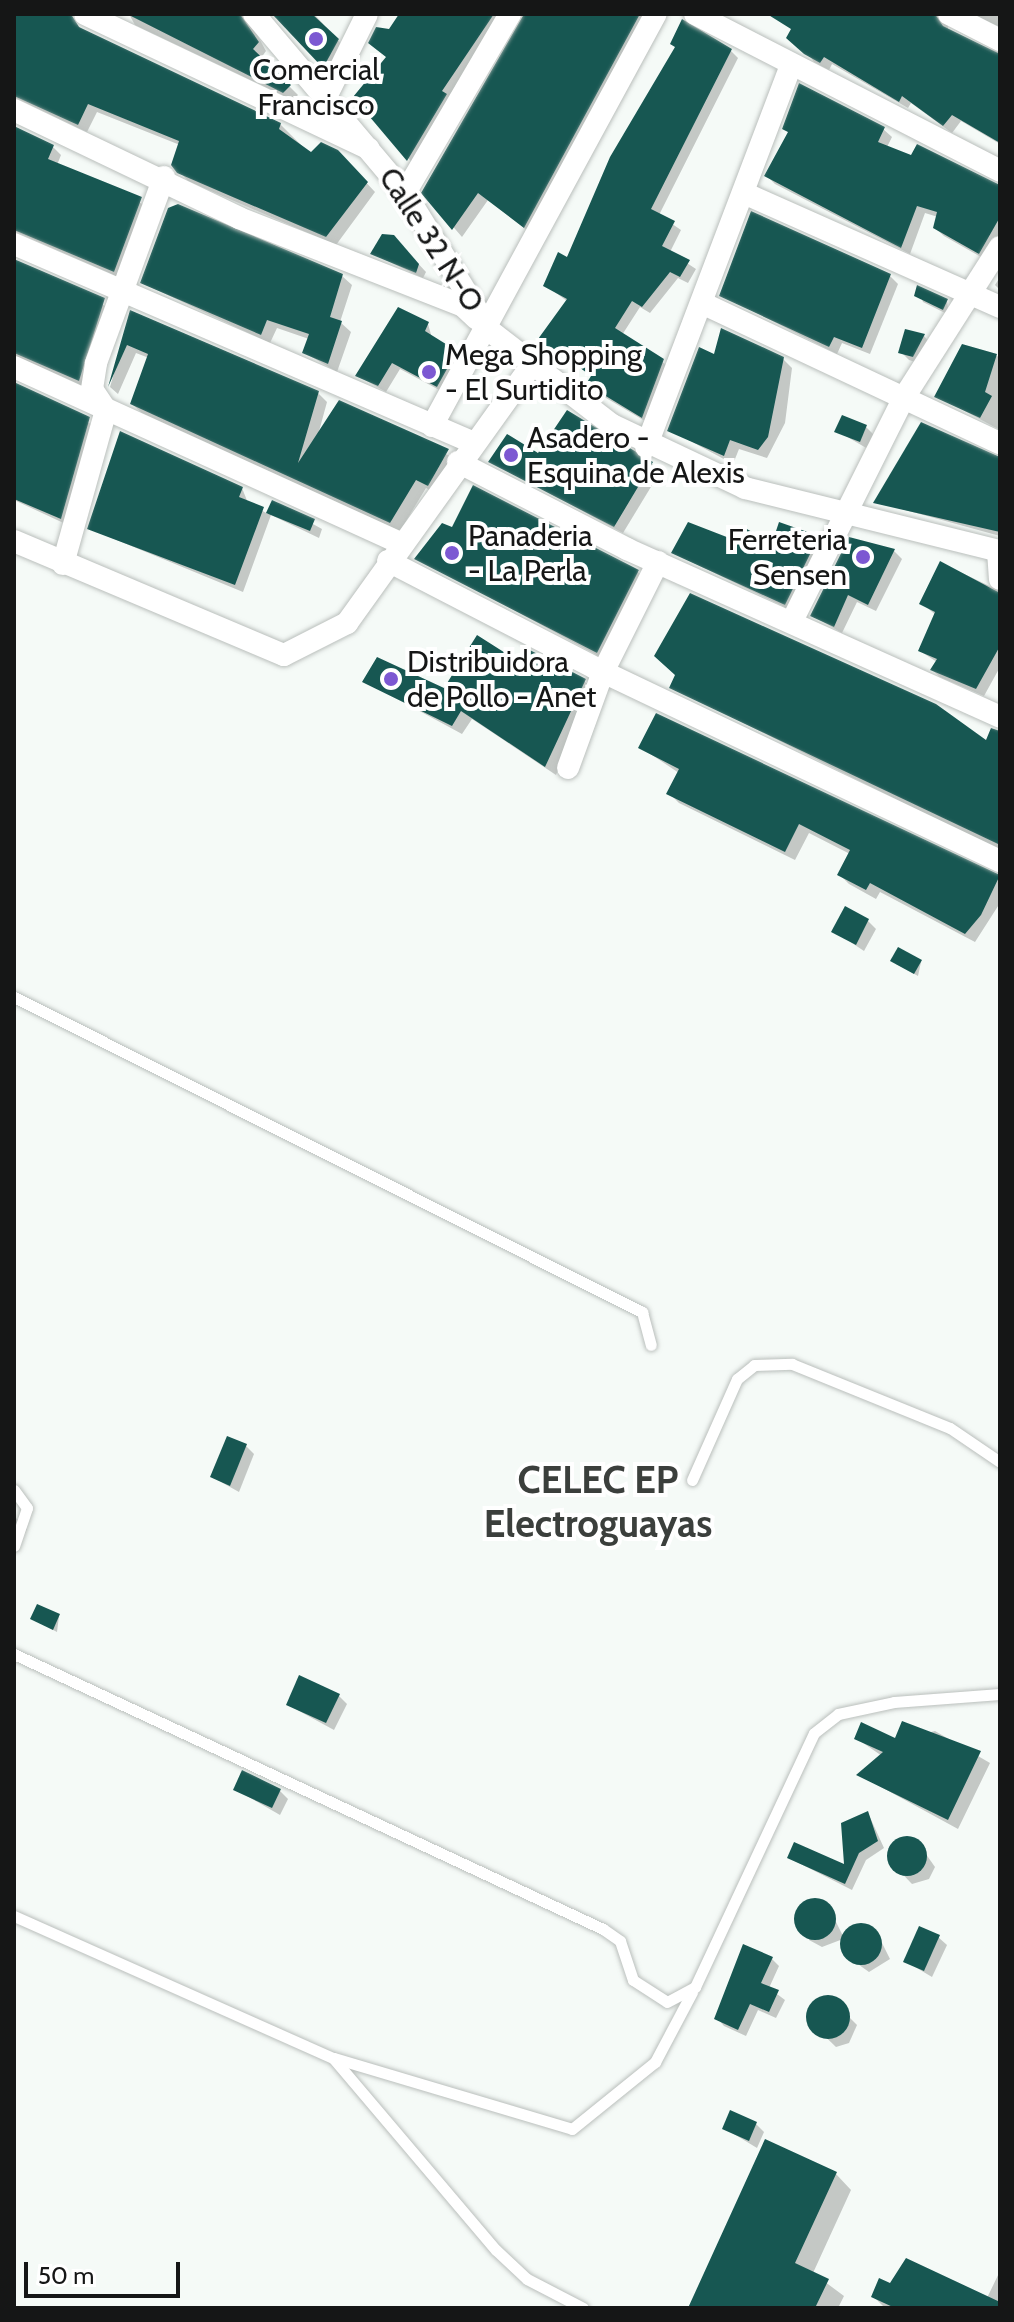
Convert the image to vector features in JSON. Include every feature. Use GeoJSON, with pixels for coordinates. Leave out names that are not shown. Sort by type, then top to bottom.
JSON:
{"type":"FeatureCollection","features":[{"type":"Feature","properties":{"kind":"street"},"geometry":{"type":"LineString","coordinates":[[85,14],[373,151]]}},
{"type":"Feature","properties":{"kind":"street","name":"Calle 32 N-O"},"geometry":{"type":"LineString","coordinates":[[254,14],[327,95],[405,193],[490,331],[531,366],[646,447],[745,488],[999,551]]}},
{"type":"Feature","properties":{"kind":"street"},"geometry":{"type":"LineString","coordinates":[[327,95],[367,14]]}},
{"type":"Feature","properties":{"kind":"street"},"geometry":{"type":"LineString","coordinates":[[405,193],[510,14]]}},
{"type":"Feature","properties":{"kind":"street"},"geometry":{"type":"LineString","coordinates":[[432,426],[490,331],[656,14]]}},
{"type":"Feature","properties":{"kind":"street"},"geometry":{"type":"LineString","coordinates":[[695,14],[790,68],[1000,171]]}},
{"type":"Feature","properties":{"kind":"street"},"geometry":{"type":"LineString","coordinates":[[949,14],[1000,40]]}},
{"type":"Feature","properties":{"kind":"street"},"geometry":{"type":"LineString","coordinates":[[646,447],[746,194],[790,68]]}},
{"type":"Feature","properties":{"kind":"street"},"geometry":{"type":"LineString","coordinates":[[14,110],[164,177],[239,218],[463,306],[490,331]]}},
{"type":"Feature","properties":{"kind":"street"},"geometry":{"type":"LineString","coordinates":[[63,564],[106,410],[92,389],[121,293],[164,177]]}},
{"type":"Feature","properties":{"kind":"street"},"geometry":{"type":"LineString","coordinates":[[746,194],[1000,307]]}},
{"type":"Feature","properties":{"kind":"street"},"geometry":{"type":"LineString","coordinates":[[14,244],[121,293],[472,442]]}},
{"type":"Feature","properties":{"kind":"street"},"geometry":{"type":"LineString","coordinates":[[792,621],[903,399],[1000,247]]}},
{"type":"Feature","properties":{"kind":"street"},"geometry":{"type":"LineString","coordinates":[[704,304],[1000,443]]}},
{"type":"Feature","properties":{"kind":"street"},"geometry":{"type":"LineString","coordinates":[[14,541],[284,655],[347,623],[472,442],[531,366]]}},
{"type":"Feature","properties":{"kind":"street"},"geometry":{"type":"LineString","coordinates":[[14,367],[395,552],[603,672],[1000,861]]}},
{"type":"Feature","properties":{"kind":"street"},"geometry":{"type":"LineString","coordinates":[[458,462],[658,562],[1000,717]]}},
{"type":"Feature","properties":{"kind":"street"},"geometry":{"type":"LineString","coordinates":[[999,551],[1000,579]]}},
{"type":"Feature","properties":{"kind":"street"},"geometry":{"type":"LineString","coordinates":[[568,768],[603,672],[658,562]]}},
{"type":"Feature","properties":{"kind":"lane"},"geometry":{"type":"LineString","coordinates":[[14,997],[642,1312],[651,1345]]}},
{"type":"Feature","properties":{"kind":"lane"},"geometry":{"type":"LineString","coordinates":[[692,1480],[737,1379],[754,1365],[792,1364],[950,1428],[1000,1462]]}},
{"type":"Feature","properties":{"kind":"lane"},"geometry":{"type":"LineString","coordinates":[[14,1490],[27,1508],[14,1546]]}},
{"type":"Feature","properties":{"kind":"lane"},"geometry":{"type":"LineString","coordinates":[[14,1654],[603,1929],[620,1941],[633,1980],[650,1996],[667,2002],[695,1987]]}},
{"type":"Feature","properties":{"kind":"lane"},"geometry":{"type":"LineString","coordinates":[[14,1916],[333,2058],[572,2129],[655,2062],[695,1987],[814,1733],[838,1714],[894,1702],[1000,1694]]}},
{"type":"Feature","properties":{"kind":"lane"},"geometry":{"type":"LineString","coordinates":[[333,2058],[496,2250],[527,2279],[583,2308]]}},
{"type":"Feature","properties":{"kind":"building"},"geometry":{"type":"Polygon","coordinates":[[[14,14],[71,14],[79,27],[281,123],[279,129],[311,152],[321,142],[338,150],[368,182],[326,237],[177,173],[171,165],[179,141],[88,104],[78,125],[14,96],[14,14]]]}},
{"type":"Feature","properties":{"kind":"building"},"geometry":{"type":"Polygon","coordinates":[[[127,14],[240,14],[259,42],[253,49],[291,85],[283,93],[127,14]]]}},
{"type":"Feature","properties":{"kind":"building"},"geometry":{"type":"Polygon","coordinates":[[[272,14],[312,14],[339,39],[323,68],[272,14]]]}},
{"type":"Feature","properties":{"kind":"building"},"geometry":{"type":"Polygon","coordinates":[[[399,14],[494,14],[442,91],[447,94],[407,161],[353,97],[386,57],[368,43],[376,27],[389,29],[399,14]]]}},
{"type":"Feature","properties":{"kind":"building"},"geometry":{"type":"Polygon","coordinates":[[[524,14],[640,14],[524,228],[478,193],[452,230],[421,193],[524,14]]]}},
{"type":"Feature","properties":{"kind":"building"},"geometry":{"type":"Polygon","coordinates":[[[767,14],[935,14],[943,26],[1000,54],[1000,143],[952,115],[943,126],[902,96],[899,102],[824,57],[820,63],[786,38],[791,29],[767,14]]]}},
{"type":"Feature","properties":{"kind":"building"},"geometry":{"type":"Polygon","coordinates":[[[682,19],[732,49],[651,209],[675,221],[662,246],[690,260],[680,277],[670,272],[642,307],[632,301],[615,328],[664,359],[642,418],[586,384],[591,376],[555,349],[548,358],[533,346],[567,299],[543,286],[558,252],[567,257],[610,157],[675,47],[670,44],[682,19]]]}},
{"type":"Feature","properties":{"kind":"building"},"geometry":{"type":"Polygon","coordinates":[[[799,83],[885,127],[878,142],[911,155],[917,144],[1000,185],[1000,217],[979,254],[933,228],[937,212],[917,206],[901,248],[764,176],[788,132],[782,129],[799,83]]]}},
{"type":"Feature","properties":{"kind":"building"},"geometry":{"type":"Polygon","coordinates":[[[14,126],[54,145],[48,159],[142,197],[114,272],[14,230],[14,126]]]}},
{"type":"Feature","properties":{"kind":"building"},"geometry":{"type":"Polygon","coordinates":[[[178,204],[343,274],[330,317],[342,321],[328,364],[302,353],[309,334],[267,320],[261,335],[140,283],[168,208],[178,204]]]}},
{"type":"Feature","properties":{"kind":"building"},"geometry":{"type":"Polygon","coordinates":[[[751,211],[891,274],[862,348],[834,337],[829,347],[719,296],[751,211]]]}},
{"type":"Feature","properties":{"kind":"building"},"geometry":{"type":"Polygon","coordinates":[[[382,234],[394,235],[419,264],[416,273],[370,254],[382,234]]]}},
{"type":"Feature","properties":{"kind":"building"},"geometry":{"type":"Polygon","coordinates":[[[14,259],[105,298],[79,381],[14,353],[14,259]]]}},
{"type":"Feature","properties":{"kind":"building"},"geometry":{"type":"Polygon","coordinates":[[[917,285],[948,299],[943,310],[914,296],[917,285]]]}},
{"type":"Feature","properties":{"kind":"building"},"geometry":{"type":"Polygon","coordinates":[[[398,307],[429,322],[425,331],[457,351],[437,387],[392,363],[378,386],[355,376],[398,307]]]}},
{"type":"Feature","properties":{"kind":"building"},"geometry":{"type":"Polygon","coordinates":[[[130,310],[319,391],[298,463],[339,400],[449,449],[428,486],[416,480],[390,523],[130,404],[148,354],[127,345],[108,387],[130,310]]]}},
{"type":"Feature","properties":{"kind":"building"},"geometry":{"type":"Polygon","coordinates":[[[721,328],[784,357],[768,437],[758,450],[730,440],[724,456],[667,431],[699,347],[714,354],[721,328]]]}},
{"type":"Feature","properties":{"kind":"building"},"geometry":{"type":"Polygon","coordinates":[[[905,329],[925,334],[913,357],[898,353],[905,329]]]}},
{"type":"Feature","properties":{"kind":"building"},"geometry":{"type":"Polygon","coordinates":[[[962,344],[997,354],[985,392],[992,396],[980,418],[934,397],[962,344]]]}},
{"type":"Feature","properties":{"kind":"building"},"geometry":{"type":"Polygon","coordinates":[[[14,382],[90,417],[61,519],[14,499],[14,382]]]}},
{"type":"Feature","properties":{"kind":"building"},"geometry":{"type":"Polygon","coordinates":[[[567,410],[653,462],[614,527],[488,462],[507,434],[538,453],[567,410]]]}},
{"type":"Feature","properties":{"kind":"building"},"geometry":{"type":"Polygon","coordinates":[[[842,415],[867,425],[860,442],[834,432],[842,415]]]}},
{"type":"Feature","properties":{"kind":"building"},"geometry":{"type":"Polygon","coordinates":[[[921,422],[1000,457],[1000,532],[873,503],[921,422]]]}},
{"type":"Feature","properties":{"kind":"building"},"geometry":{"type":"Polygon","coordinates":[[[120,431],[243,487],[239,497],[264,507],[235,585],[87,529],[120,431]]]}},
{"type":"Feature","properties":{"kind":"building"},"geometry":{"type":"Polygon","coordinates":[[[473,485],[639,570],[597,653],[414,559],[442,523],[452,527],[473,485]]]}},
{"type":"Feature","properties":{"kind":"building"},"geometry":{"type":"Polygon","coordinates":[[[272,500],[315,519],[310,531],[266,513],[272,500]]]}},
{"type":"Feature","properties":{"kind":"building"},"geometry":{"type":"Polygon","coordinates":[[[688,522],[737,541],[745,528],[772,543],[779,522],[819,536],[785,605],[671,553],[688,522]]]}},
{"type":"Feature","properties":{"kind":"building"},"geometry":{"type":"Polygon","coordinates":[[[849,537],[895,549],[868,605],[848,595],[834,627],[810,616],[849,537]]]}},
{"type":"Feature","properties":{"kind":"building"},"geometry":{"type":"Polygon","coordinates":[[[940,561],[1000,593],[1000,646],[976,689],[930,670],[937,659],[918,651],[935,612],[919,604],[940,561]]]}},
{"type":"Feature","properties":{"kind":"building"},"geometry":{"type":"Polygon","coordinates":[[[690,593],[936,704],[986,740],[991,728],[1000,731],[998,844],[669,688],[675,675],[654,656],[690,593]]]}},
{"type":"Feature","properties":{"kind":"building"},"geometry":{"type":"Polygon","coordinates":[[[477,635],[521,663],[528,649],[586,679],[545,767],[461,711],[452,726],[362,682],[377,657],[444,688],[477,635]]]}},
{"type":"Feature","properties":{"kind":"building"},"geometry":{"type":"Polygon","coordinates":[[[656,713],[1000,875],[981,915],[965,934],[870,883],[866,890],[837,875],[850,850],[799,824],[785,852],[666,794],[679,769],[638,748],[656,713]]]}},
{"type":"Feature","properties":{"kind":"building"},"geometry":{"type":"Polygon","coordinates":[[[845,906],[869,919],[856,945],[831,932],[845,906]]]}},
{"type":"Feature","properties":{"kind":"building"},"geometry":{"type":"Polygon","coordinates":[[[898,947],[922,960],[914,974],[890,961],[898,947]]]}},
{"type":"Feature","properties":{"kind":"building"},"geometry":{"type":"Polygon","coordinates":[[[227,1436],[247,1444],[230,1486],[210,1477],[227,1436]]]}},
{"type":"Feature","properties":{"kind":"building"},"geometry":{"type":"Polygon","coordinates":[[[37,1604],[60,1614],[53,1630],[30,1619],[37,1604]]]}},
{"type":"Feature","properties":{"kind":"building"},"geometry":{"type":"Polygon","coordinates":[[[299,1675],[340,1694],[326,1723],[286,1705],[299,1675]]]}},
{"type":"Feature","properties":{"kind":"building"},"geometry":{"type":"Polygon","coordinates":[[[902,1721],[981,1751],[948,1820],[856,1775],[883,1752],[854,1739],[861,1722],[895,1738],[902,1721]]]}},
{"type":"Feature","properties":{"kind":"building"},"geometry":{"type":"Polygon","coordinates":[[[242,1770],[281,1789],[272,1808],[233,1790],[242,1770]]]}},
{"type":"Feature","properties":{"kind":"building"},"geometry":{"type":"Polygon","coordinates":[[[868,1811],[878,1841],[859,1853],[845,1884],[787,1858],[794,1842],[844,1864],[841,1823],[868,1811]]]}},
{"type":"Feature","properties":{"kind":"building"},"geometry":{"type":"Polygon","coordinates":[[[907,1836],[921,1842],[927,1856],[921,1870],[907,1876],[893,1870],[887,1856],[893,1842],[907,1836]]]}},
{"type":"Feature","properties":{"kind":"building"},"geometry":{"type":"Polygon","coordinates":[[[815,1898],[830,1904],[836,1919],[830,1934],[815,1940],[800,1934],[794,1919],[800,1904],[815,1898]]]}},
{"type":"Feature","properties":{"kind":"building"},"geometry":{"type":"Polygon","coordinates":[[[861,1923],[876,1929],[882,1944],[876,1959],[861,1965],[846,1959],[840,1944],[846,1929],[861,1923]]]}},
{"type":"Feature","properties":{"kind":"building"},"geometry":{"type":"Polygon","coordinates":[[[919,1926],[940,1935],[924,1971],[903,1962],[919,1926]]]}},
{"type":"Feature","properties":{"kind":"building"},"geometry":{"type":"Polygon","coordinates":[[[743,1944],[773,1957],[761,1983],[779,1990],[769,2012],[750,2004],[738,2030],[714,2019],[743,1944]]]}},
{"type":"Feature","properties":{"kind":"building"},"geometry":{"type":"Polygon","coordinates":[[[828,1995],[844,2001],[850,2017],[844,2033],[828,2039],[812,2033],[806,2017],[812,2001],[828,1995]]]}},
{"type":"Feature","properties":{"kind":"building"},"geometry":{"type":"Polygon","coordinates":[[[730,2110],[757,2122],[749,2141],[722,2129],[730,2110]]]}},
{"type":"Feature","properties":{"kind":"building"},"geometry":{"type":"Polygon","coordinates":[[[765,2139],[837,2172],[795,2263],[829,2279],[815,2308],[688,2308],[765,2139]]]}},
{"type":"Feature","properties":{"kind":"building"},"geometry":{"type":"Polygon","coordinates":[[[906,2258],[1000,2302],[1000,2308],[895,2308],[871,2297],[879,2278],[890,2283],[906,2258]]]}},
{"type":"Feature","properties":{"kind":"place","name":"Comercial Francisco"},"geometry":{"type":"Point","coordinates":[316,39]}},
{"type":"Feature","properties":{"kind":"place","name":"Mega Shopping - El Surtidito"},"geometry":{"type":"Point","coordinates":[429,372]}},
{"type":"Feature","properties":{"kind":"place","name":"Asadero - Esquina de Alexis"},"geometry":{"type":"Point","coordinates":[511,455]}},
{"type":"Feature","properties":{"kind":"place","name":"Panaderia - La Perla"},"geometry":{"type":"Point","coordinates":[452,553]}},
{"type":"Feature","properties":{"kind":"place","name":"Ferreteria Sensen"},"geometry":{"type":"Point","coordinates":[863,557]}},
{"type":"Feature","properties":{"kind":"place","name":"Distribuidora de Pollo - Anet"},"geometry":{"type":"Point","coordinates":[391,679]}},
{"type":"Feature","properties":{"kind":"district","name":"CELEC EP Electroguayas"},"geometry":{"type":"Point","coordinates":[598,1502]}}]}
